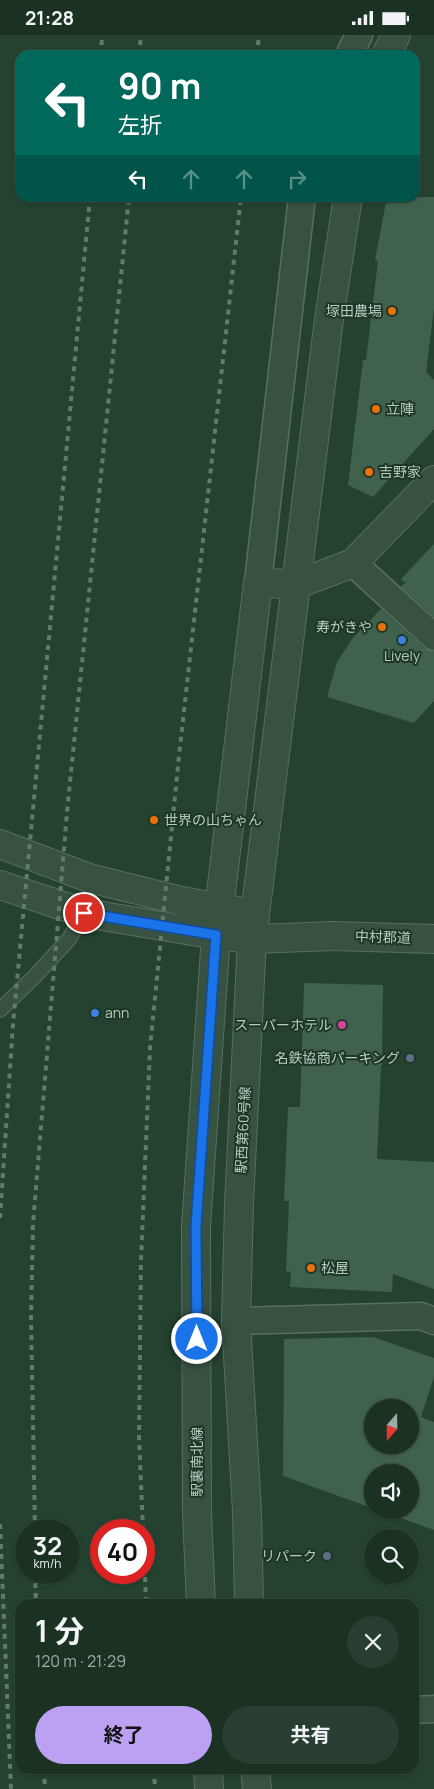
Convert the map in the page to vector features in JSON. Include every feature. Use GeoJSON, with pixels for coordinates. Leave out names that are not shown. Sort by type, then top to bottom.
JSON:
{"type":"FeatureCollection","features":[{"type":"Feature","properties":{"kind":"street"},"geometry":{"type":"LineString","coordinates":[[352,50],[359,35]]}},
{"type":"Feature","properties":{"kind":"street"},"geometry":{"type":"LineString","coordinates":[[388,50],[396,35]]}},
{"type":"Feature","properties":{"kind":"street"},"geometry":{"type":"LineString","coordinates":[[216,935],[301,202]]}},
{"type":"Feature","properties":{"kind":"street","name":"駅西第60号線"},"geometry":{"type":"LineString","coordinates":[[236,1321],[239,1205],[254,927],[329,319],[347,202]]}},
{"type":"Feature","properties":{"kind":"street"},"geometry":{"type":"LineString","coordinates":[[258,583],[295,585],[353,563],[434,480]]}},
{"type":"Feature","properties":{"kind":"street"},"geometry":{"type":"LineString","coordinates":[[353,563],[434,637]]}},
{"type":"Feature","properties":{"kind":"street"},"geometry":{"type":"LineString","coordinates":[[0,844],[89,878],[182,901],[220,908],[254,927]]}},
{"type":"Feature","properties":{"kind":"street"},"geometry":{"type":"LineString","coordinates":[[0,885],[84,913],[216,935],[254,927]]}},
{"type":"Feature","properties":{"kind":"street","name":"中村郡道"},"geometry":{"type":"LineString","coordinates":[[254,927],[333,936],[434,939]]}},
{"type":"Feature","properties":{"kind":"street","name":"駅裏南北線"},"geometry":{"type":"LineString","coordinates":[[201,1599],[197,1513],[196,1226],[216,935]]}},
{"type":"Feature","properties":{"kind":"street"},"geometry":{"type":"LineString","coordinates":[[249,1599],[247,1512],[236,1321],[421,1316],[434,1321]]}},
{"type":"Feature","properties":{"kind":"street"},"geometry":{"type":"LineString","coordinates":[[419,1710],[434,1709]]}},
{"type":"Feature","properties":{"kind":"street"},"geometry":{"type":"LineString","coordinates":[[208,1774],[209,1789]]}},
{"type":"Feature","properties":{"kind":"street"},"geometry":{"type":"LineString","coordinates":[[255,1774],[256,1789]]}},
{"type":"Feature","properties":{"kind":"lane"},"geometry":{"type":"LineString","coordinates":[[0,1010],[69,939],[84,913]]}},
{"type":"Feature","properties":{"kind":"building"},"geometry":{"type":"Polygon","coordinates":[[[420,197],[434,197],[434,308],[426,372],[434,380],[434,429],[373,497],[348,485],[363,360],[366,360],[378,261],[375,260],[386,202],[420,202],[420,197]]]}},
{"type":"Feature","properties":{"kind":"building"},"geometry":{"type":"Polygon","coordinates":[[[434,544],[434,617],[401,587],[405,583],[401,579],[434,544]]]}},
{"type":"Feature","properties":{"kind":"building"},"geometry":{"type":"Polygon","coordinates":[[[381,609],[424,648],[434,652],[434,701],[414,723],[327,697],[337,662],[352,639],[381,609]]]}},
{"type":"Feature","properties":{"kind":"building"},"geometry":{"type":"Polygon","coordinates":[[[304,983],[383,985],[382,1066],[377,1159],[434,1162],[434,1289],[393,1274],[392,1292],[290,1287],[291,1272],[286,1271],[289,1201],[284,1201],[288,1107],[300,1107],[304,983]]]}},
{"type":"Feature","properties":{"kind":"building"},"geometry":{"type":"Polygon","coordinates":[[[373,1337],[434,1358],[434,1377],[421,1417],[434,1422],[434,1530],[404,1519],[419,1519],[419,1464],[364,1464],[364,1505],[283,1476],[284,1339],[373,1337]]]}},
{"type":"Feature","properties":{"kind":"railway"},"geometry":{"type":"LineString","coordinates":[[101,50],[102,35]]}},
{"type":"Feature","properties":{"kind":"railway"},"geometry":{"type":"LineString","coordinates":[[140,50],[141,35]]}},
{"type":"Feature","properties":{"kind":"railway"},"geometry":{"type":"LineString","coordinates":[[258,50],[259,35]]}},
{"type":"Feature","properties":{"kind":"railway"},"geometry":{"type":"LineString","coordinates":[[0,1218],[13,1024],[90,202]]}},
{"type":"Feature","properties":{"kind":"railway"},"geometry":{"type":"LineString","coordinates":[[35,1519],[31,1318],[33,1224],[67,812],[128,202]]}},
{"type":"Feature","properties":{"kind":"railway"},"geometry":{"type":"LineString","coordinates":[[143,1519],[139,1437],[141,1260],[150,1048],[179,756],[240,202]]}},
{"type":"Feature","properties":{"kind":"railway"},"geometry":{"type":"LineString","coordinates":[[0,1524],[11,1789]]}},
{"type":"Feature","properties":{"kind":"railway"},"geometry":{"type":"LineString","coordinates":[[35,1584],[36,1599]]}},
{"type":"Feature","properties":{"kind":"railway"},"geometry":{"type":"LineString","coordinates":[[145,1584],[146,1599]]}},
{"type":"Feature","properties":{"kind":"railway"},"geometry":{"type":"LineString","coordinates":[[44,1774],[45,1789]]}},
{"type":"Feature","properties":{"kind":"railway"},"geometry":{"type":"LineString","coordinates":[[154,1774],[155,1789]]}},
{"type":"Feature","properties":{"kind":"place","name":"塚田農場"},"geometry":{"type":"Point","coordinates":[392,311]}},
{"type":"Feature","properties":{"kind":"place","name":"立陣"},"geometry":{"type":"Point","coordinates":[376,409]}},
{"type":"Feature","properties":{"kind":"place","name":"吉野家"},"geometry":{"type":"Point","coordinates":[369,472]}},
{"type":"Feature","properties":{"kind":"place","name":"寿がきや"},"geometry":{"type":"Point","coordinates":[382,627]}},
{"type":"Feature","properties":{"kind":"place","name":"Lively"},"geometry":{"type":"Point","coordinates":[402,640]}},
{"type":"Feature","properties":{"kind":"place","name":"世界の山ちゃん"},"geometry":{"type":"Point","coordinates":[154,820]}},
{"type":"Feature","properties":{"kind":"place","name":"ann"},"geometry":{"type":"Point","coordinates":[95,1013]}},
{"type":"Feature","properties":{"kind":"place","name":"スーパーホテル"},"geometry":{"type":"Point","coordinates":[342,1025]}},
{"type":"Feature","properties":{"kind":"place","name":"名鉄協商パーキング"},"geometry":{"type":"Point","coordinates":[410,1058]}},
{"type":"Feature","properties":{"kind":"place","name":"松屋"},"geometry":{"type":"Point","coordinates":[311,1268]}},
{"type":"Feature","properties":{"kind":"place","name":"リパーク"},"geometry":{"type":"Point","coordinates":[327,1556]}},
{"type":"Feature","properties":{"kind":"route"},"geometry":{"type":"LineString","coordinates":[[84,913],[216,935],[196,1226],[197,1339]]}}]}
